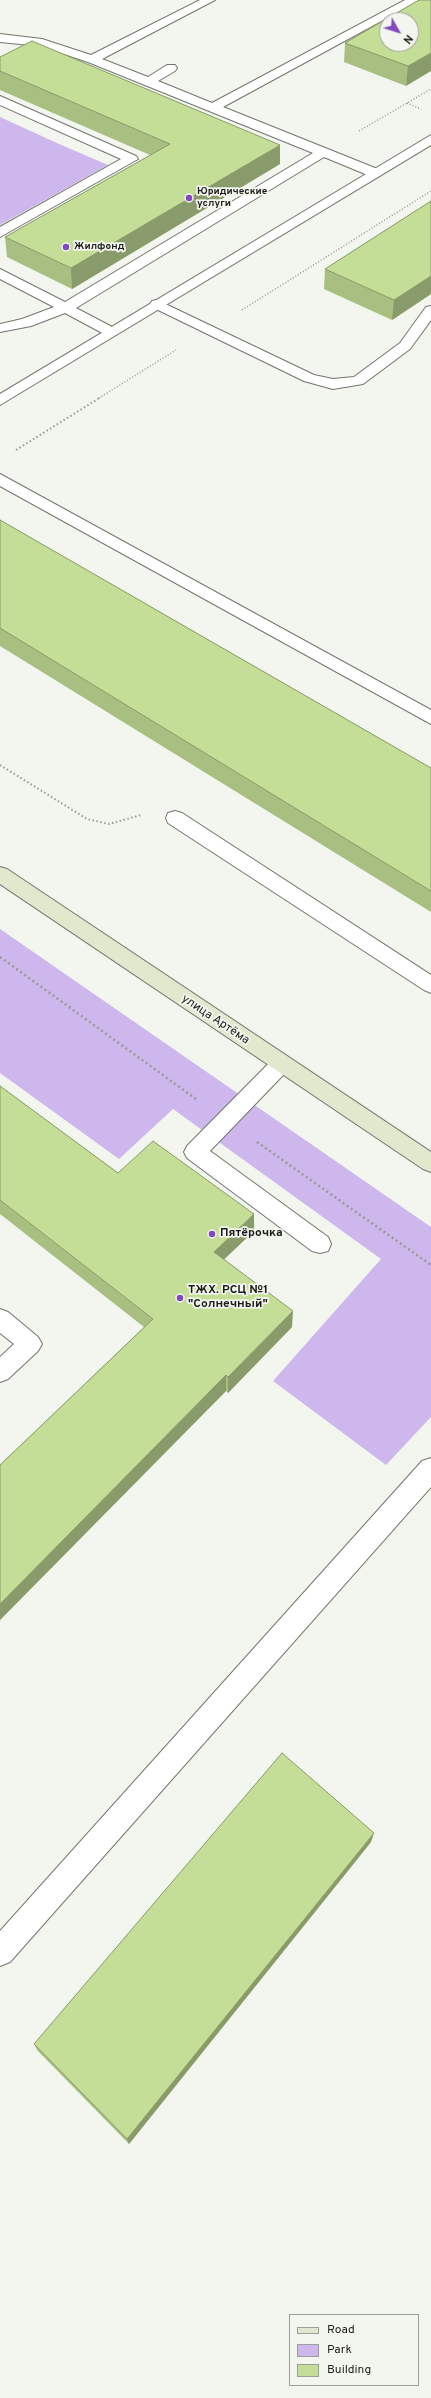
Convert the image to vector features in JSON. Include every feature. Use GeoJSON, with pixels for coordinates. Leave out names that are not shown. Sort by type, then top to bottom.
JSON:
{"type":"FeatureCollection","features":[{"type":"Feature","properties":{"kind":"main road","name":"улица Артёма"},"geometry":{"type":"LineString","coordinates":[[0,874],[281,1064],[431,1163]]}},
{"type":"Feature","properties":{"kind":"street"},"geometry":{"type":"LineString","coordinates":[[92,59],[209,0]]}},
{"type":"Feature","properties":{"kind":"street"},"geometry":{"type":"LineString","coordinates":[[212,108],[414,0]]}},
{"type":"Feature","properties":{"kind":"street"},"geometry":{"type":"LineString","coordinates":[[0,38],[42,43],[92,59],[322,153],[375,173]]}},
{"type":"Feature","properties":{"kind":"street"},"geometry":{"type":"LineString","coordinates":[[148,82],[171,68]]}},
{"type":"Feature","properties":{"kind":"street"},"geometry":{"type":"LineString","coordinates":[[0,100],[131,159],[0,233]]}},
{"type":"Feature","properties":{"kind":"street"},"geometry":{"type":"LineString","coordinates":[[0,400],[431,139]]}},
{"type":"Feature","properties":{"kind":"street"},"geometry":{"type":"LineString","coordinates":[[0,328],[26,323],[65,308],[322,153]]}},
{"type":"Feature","properties":{"kind":"street"},"geometry":{"type":"LineString","coordinates":[[0,273],[111,332]]}},
{"type":"Feature","properties":{"kind":"street"},"geometry":{"type":"LineString","coordinates":[[157,304],[309,378],[333,384],[358,381],[405,346],[425,328],[431,310]]}},
{"type":"Feature","properties":{"kind":"street"},"geometry":{"type":"LineString","coordinates":[[0,479],[431,718]]}},
{"type":"Feature","properties":{"kind":"street"},"geometry":{"type":"LineString","coordinates":[[175,818],[431,985]]}},
{"type":"Feature","properties":{"kind":"street"},"geometry":{"type":"LineString","coordinates":[[281,1064],[227,1121],[195,1152],[320,1244]]}},
{"type":"Feature","properties":{"kind":"street"},"geometry":{"type":"LineString","coordinates":[[0,1319],[30,1344],[0,1372]]}},
{"type":"Feature","properties":{"kind":"street"},"geometry":{"type":"LineString","coordinates":[[0,1952],[431,1469]]}},
{"type":"Feature","properties":{"kind":"path"},"geometry":{"type":"LineString","coordinates":[[322,153],[431,89]]}},
{"type":"Feature","properties":{"kind":"path"},"geometry":{"type":"LineString","coordinates":[[407,103],[425,110]]}},
{"type":"Feature","properties":{"kind":"path"},"geometry":{"type":"LineString","coordinates":[[0,765],[87,819],[109,824],[139,815],[157,815],[175,818]]}},
{"type":"Feature","properties":{"kind":"path"},"geometry":{"type":"LineString","coordinates":[[0,958],[431,1265]]}},
{"type":"Feature","properties":{"kind":"green space"},"geometry":{"type":"Polygon","coordinates":[[[0,117],[59,144],[108,165],[0,225],[0,117]]]}},
{"type":"Feature","properties":{"kind":"green space"},"geometry":{"type":"Polygon","coordinates":[[[0,929],[431,1227],[431,1417],[386,1465],[273,1381],[381,1259],[173,1109],[119,1159],[0,1073],[0,929]]]}},
{"type":"Feature","properties":{"kind":"building"},"geometry":{"type":"Polygon","coordinates":[[[419,0],[431,0],[431,53],[408,66],[345,43],[379,23],[379,52],[419,52],[419,12],[398,12],[419,0]]]}},
{"type":"Feature","properties":{"kind":"building"},"geometry":{"type":"Polygon","coordinates":[[[32,41],[280,145],[71,268],[5,237],[170,144],[0,71],[0,57],[32,41]]]}},
{"type":"Feature","properties":{"kind":"building"},"geometry":{"type":"Polygon","coordinates":[[[431,201],[431,276],[394,300],[325,269],[431,201]]]}},
{"type":"Feature","properties":{"kind":"building"},"geometry":{"type":"Polygon","coordinates":[[[0,520],[431,768],[431,891],[0,628],[0,520]]]}},
{"type":"Feature","properties":{"kind":"building"},"geometry":{"type":"Polygon","coordinates":[[[0,1086],[118,1173],[153,1141],[254,1214],[214,1252],[293,1311],[228,1377],[226,1375],[0,1604],[0,1465],[153,1319],[0,1200],[0,1086]]]}},
{"type":"Feature","properties":{"kind":"building"},"geometry":{"type":"Polygon","coordinates":[[[282,1753],[374,1833],[127,2139],[34,2044],[282,1753]]]}},
{"type":"Feature","properties":{"kind":"place","name":"Юридические услуги"},"geometry":{"type":"Point","coordinates":[189,198]}},
{"type":"Feature","properties":{"kind":"place","name":"Жилфонд"},"geometry":{"type":"Point","coordinates":[66,247]}},
{"type":"Feature","properties":{"kind":"place","name":"Пятёрочка"},"geometry":{"type":"Point","coordinates":[212,1234]}},
{"type":"Feature","properties":{"kind":"place","name":"ТЖХ. РСЦ №1 \"Солнечный\""},"geometry":{"type":"Point","coordinates":[180,1298]}}]}
